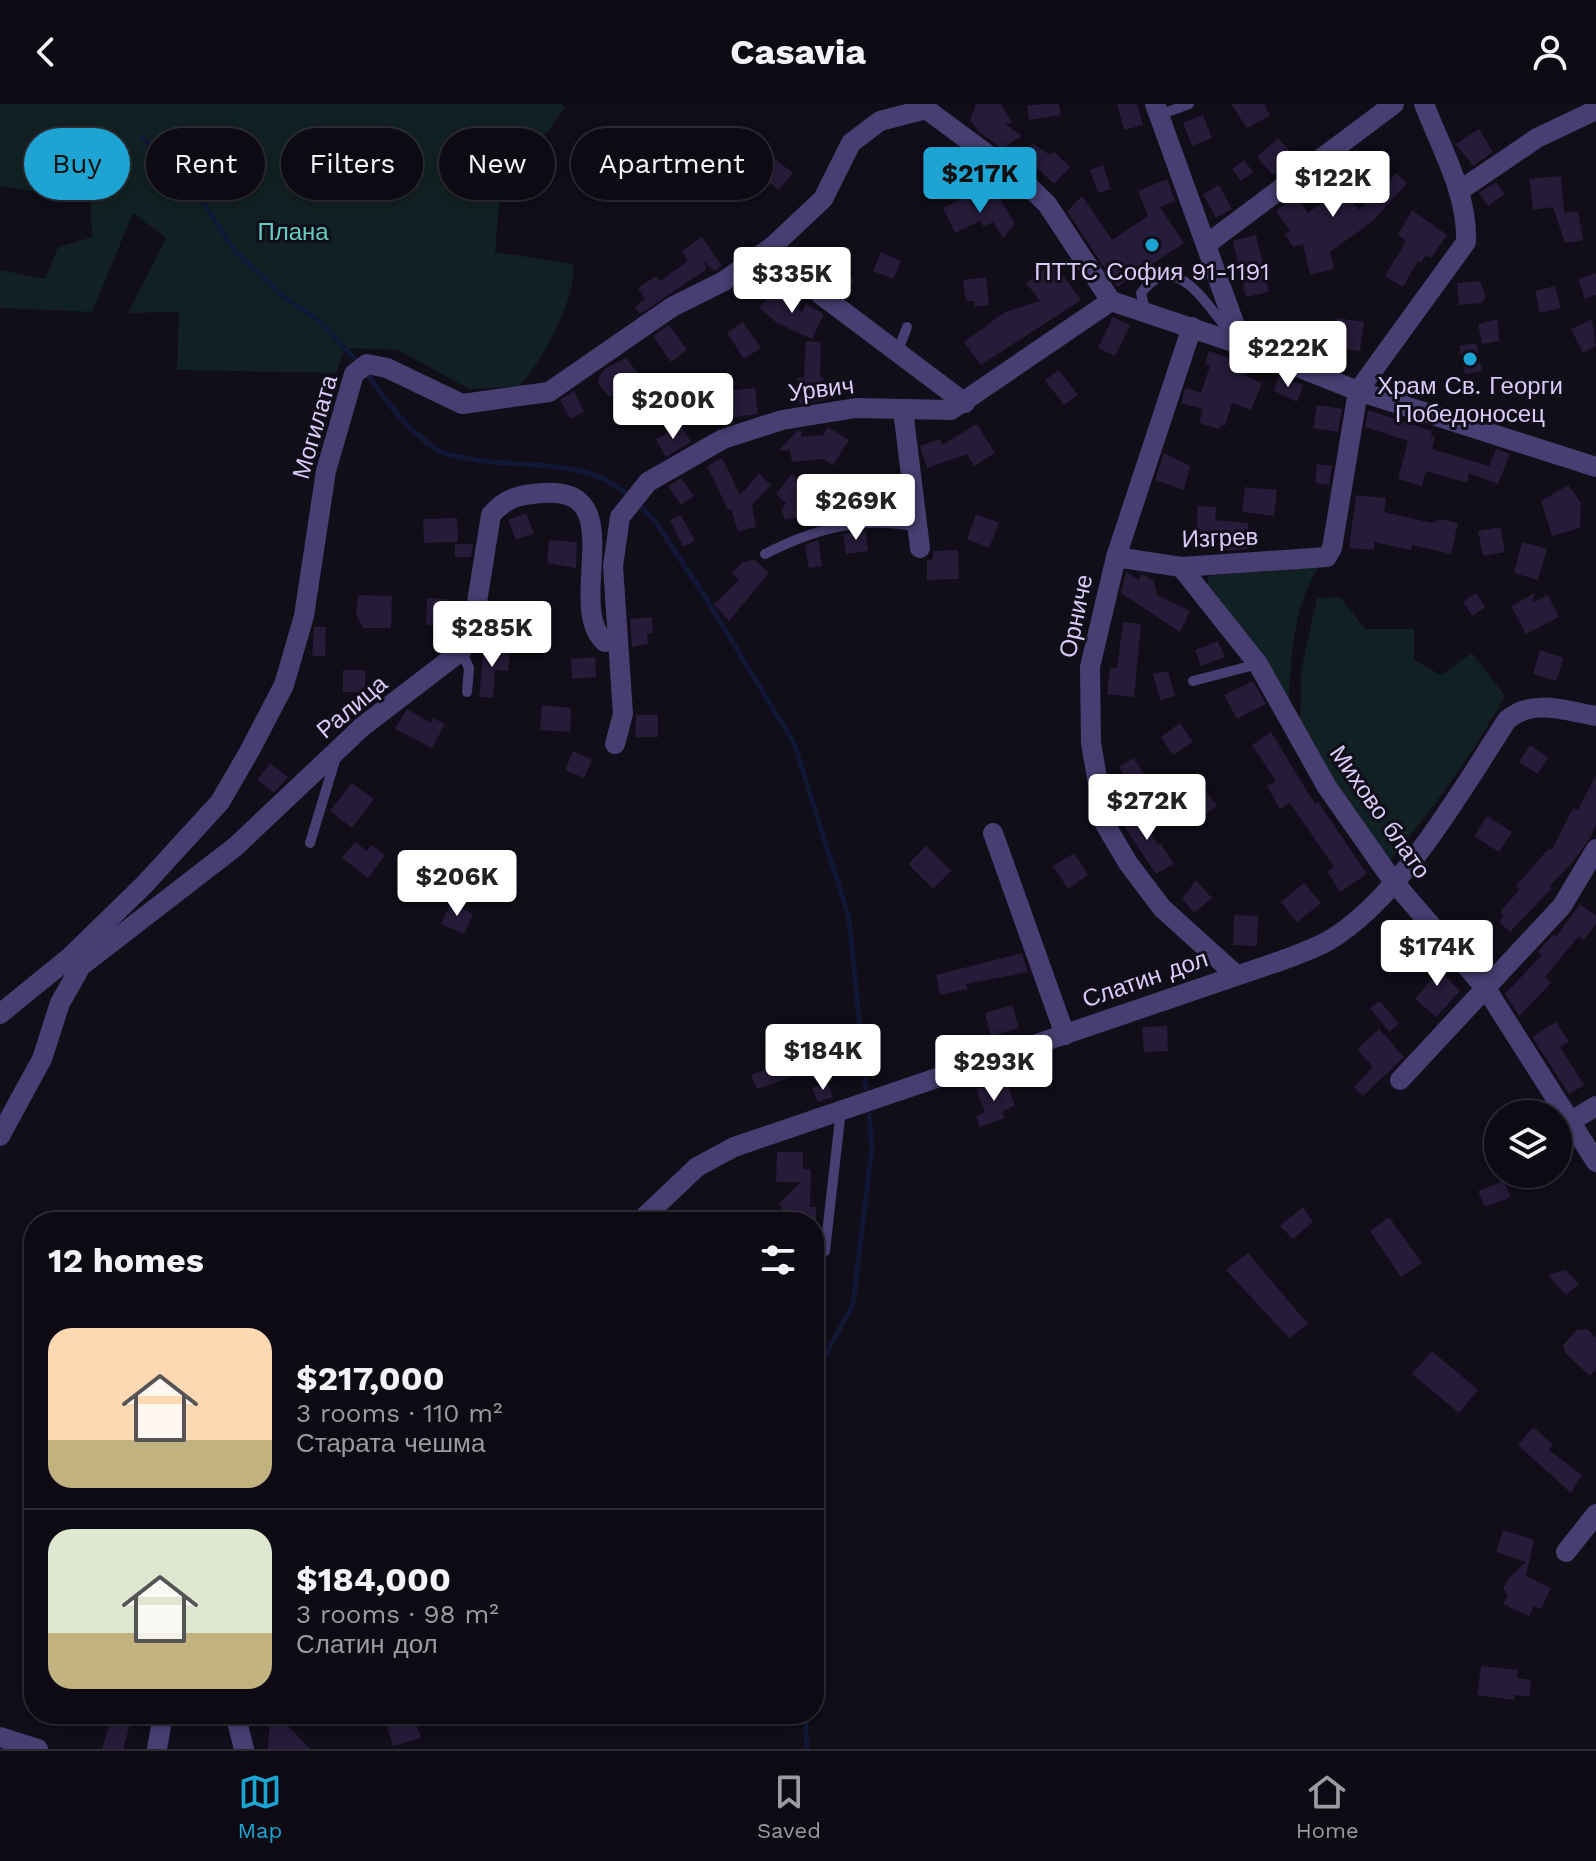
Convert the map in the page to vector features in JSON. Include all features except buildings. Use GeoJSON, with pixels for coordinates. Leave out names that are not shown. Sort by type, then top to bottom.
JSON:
{"type":"FeatureCollection","features":[{"type":"Feature","properties":{"kind":"street"},"geometry":{"type":"LineString","coordinates":[[1207,244],[1394,104]]}},
{"type":"Feature","properties":{"kind":"street"},"geometry":{"type":"LineString","coordinates":[[1358,391],[1466,242],[1467,221],[1459,191],[1424,104]]}},
{"type":"Feature","properties":{"kind":"street"},"geometry":{"type":"LineString","coordinates":[[925,107],[1022,180],[1047,204],[1111,301],[1242,345],[1358,391],[1596,467]]}},
{"type":"Feature","properties":{"kind":"street","name":"Могилата"},"geometry":{"type":"LineString","coordinates":[[76,962],[220,802],[284,685],[304,616],[326,471],[354,374],[367,364],[387,368],[462,404],[549,392],[672,307],[724,281],[773,246],[823,199],[851,143],[880,121],[925,107]]}},
{"type":"Feature","properties":{"kind":"street"},"geometry":{"type":"LineString","coordinates":[[1157,110],[1242,345]]}},
{"type":"Feature","properties":{"kind":"street"},"geometry":{"type":"LineString","coordinates":[[1459,191],[1537,138],[1596,110]]}},
{"type":"Feature","properties":{"kind":"street"},"geometry":{"type":"LineString","coordinates":[[820,294],[965,403]]}},
{"type":"Feature","properties":{"kind":"street","name":"Урвич"},"geometry":{"type":"LineString","coordinates":[[615,744],[623,714],[613,566],[620,517],[648,482],[723,439],[782,420],[856,408],[938,413],[965,403],[1111,301]]}},
{"type":"Feature","properties":{"kind":"street","name":"Орниче"},"geometry":{"type":"LineString","coordinates":[[1192,327],[1116,557],[1090,667],[1091,743],[1105,824],[1128,863],[1162,908],[1235,974]]}},
{"type":"Feature","properties":{"kind":"street","name":"Изгрев"},"geometry":{"type":"LineString","coordinates":[[1116,557],[1181,567],[1327,557],[1332,548],[1358,391]]}},
{"type":"Feature","properties":{"kind":"street"},"geometry":{"type":"LineString","coordinates":[[903,410],[920,548]]}},
{"type":"Feature","properties":{"kind":"street"},"geometry":{"type":"LineString","coordinates":[[461,651],[473,627],[491,515],[500,504],[520,494],[571,495],[584,506],[593,527],[592,619],[597,635],[605,642],[616,641]]}},
{"type":"Feature","properties":{"kind":"street","name":"Михово блато"},"geometry":{"type":"LineString","coordinates":[[1181,567],[1258,664],[1327,787],[1393,881],[1487,990],[1573,1120],[1596,1162]]}},
{"type":"Feature","properties":{"kind":"street","name":"Ралица"},"geometry":{"type":"LineString","coordinates":[[76,962],[235,847],[362,727],[461,651]]}},
{"type":"Feature","properties":{"kind":"street","name":"Слатин дол"},"geometry":{"type":"LineString","coordinates":[[650,1212],[697,1167],[734,1147],[1283,960],[1330,940],[1370,907],[1393,881],[1447,814],[1507,720],[1519,709],[1535,706],[1596,716]]}},
{"type":"Feature","properties":{"kind":"street"},"geometry":{"type":"LineString","coordinates":[[993,833],[1065,1035]]}},
{"type":"Feature","properties":{"kind":"street"},"geometry":{"type":"LineString","coordinates":[[1400,1080],[1562,906],[1596,849]]}},
{"type":"Feature","properties":{"kind":"street"},"geometry":{"type":"LineString","coordinates":[[0,1014],[76,962]]}},
{"type":"Feature","properties":{"kind":"street"},"geometry":{"type":"LineString","coordinates":[[0,1136],[42,1059],[76,962]]}},
{"type":"Feature","properties":{"kind":"street"},"geometry":{"type":"LineString","coordinates":[[1573,1120],[1596,1106]]}},
{"type":"Feature","properties":{"kind":"street"},"geometry":{"type":"LineString","coordinates":[[1566,1552],[1596,1514]]}},
{"type":"Feature","properties":{"kind":"street"},"geometry":{"type":"LineString","coordinates":[[157,1749],[161,1724]]}},
{"type":"Feature","properties":{"kind":"street"},"geometry":{"type":"LineString","coordinates":[[238,1724],[244,1749]]}},
{"type":"Feature","properties":{"kind":"street"},"geometry":{"type":"LineString","coordinates":[[0,1737],[38,1749]]}},
{"type":"Feature","properties":{"kind":"lane"},"geometry":{"type":"LineString","coordinates":[[1157,110],[1189,104]]}},
{"type":"Feature","properties":{"kind":"lane"},"geometry":{"type":"LineString","coordinates":[[1145,311],[1141,293],[1149,283],[1162,275],[1181,277],[1242,345]]}},
{"type":"Feature","properties":{"kind":"lane"},"geometry":{"type":"LineString","coordinates":[[897,353],[907,327]]}},
{"type":"Feature","properties":{"kind":"lane"},"geometry":{"type":"LineString","coordinates":[[765,554],[802,535],[839,527],[886,520],[917,527]]}},
{"type":"Feature","properties":{"kind":"lane"},"geometry":{"type":"LineString","coordinates":[[461,651],[469,668],[467,692]]}},
{"type":"Feature","properties":{"kind":"lane"},"geometry":{"type":"LineString","coordinates":[[1193,681],[1258,664]]}},
{"type":"Feature","properties":{"kind":"lane"},"geometry":{"type":"LineString","coordinates":[[310,843],[338,751]]}},
{"type":"Feature","properties":{"kind":"lane"},"geometry":{"type":"LineString","coordinates":[[825,1251],[841,1110]]}},
{"type":"Feature","properties":{"kind":"green space","name":"Плана"},"geometry":{"type":"Polygon","coordinates":[[[0,104],[562,104],[565,108],[550,128],[439,128],[439,200],[500,200],[495,252],[573,264],[573,278],[556,329],[518,387],[469,389],[398,350],[345,348],[336,373],[177,370],[179,312],[128,313],[166,238],[133,213],[92,312],[0,308],[0,270],[45,279],[58,247],[92,237],[90,200],[130,200],[130,128],[24,128],[24,190],[0,186],[0,104]]]}},
{"type":"Feature","properties":{"kind":"green space"},"geometry":{"type":"Polygon","coordinates":[[[1319,567],[1298,618],[1288,708],[1208,595],[1208,576],[1319,567]]]}},
{"type":"Feature","properties":{"kind":"green space"},"geometry":{"type":"Polygon","coordinates":[[[1340,597],[1365,629],[1414,629],[1414,660],[1441,675],[1472,653],[1505,696],[1451,782],[1388,863],[1300,728],[1301,671],[1317,598],[1340,597]]]}},
{"type":"Feature","properties":{"kind":"waterway"},"geometry":{"type":"LineString","coordinates":[[143,138],[187,176],[233,249],[283,296],[317,319],[359,363]]}},
{"type":"Feature","properties":{"kind":"waterway"},"geometry":{"type":"LineString","coordinates":[[365,371],[408,426],[441,452],[491,462],[575,470],[613,484],[629,496]]}},
{"type":"Feature","properties":{"kind":"waterway"},"geometry":{"type":"LineString","coordinates":[[637,503],[654,520],[705,597],[794,743],[849,918],[866,1088]]}},
{"type":"Feature","properties":{"kind":"waterway"},"geometry":{"type":"LineString","coordinates":[[824,1358],[853,1304],[872,1147],[869,1115]]}},
{"type":"Feature","properties":{"kind":"waterway"},"geometry":{"type":"LineString","coordinates":[[806,1724],[807,1749]]}},
{"type":"Feature","properties":{"kind":"place","name":"ПТТС София 91-1191"},"geometry":{"type":"Point","coordinates":[1152,245]}},
{"type":"Feature","properties":{"kind":"place","name":"Храм Св. Георги Победоносец"},"geometry":{"type":"Point","coordinates":[1470,359]}}]}
